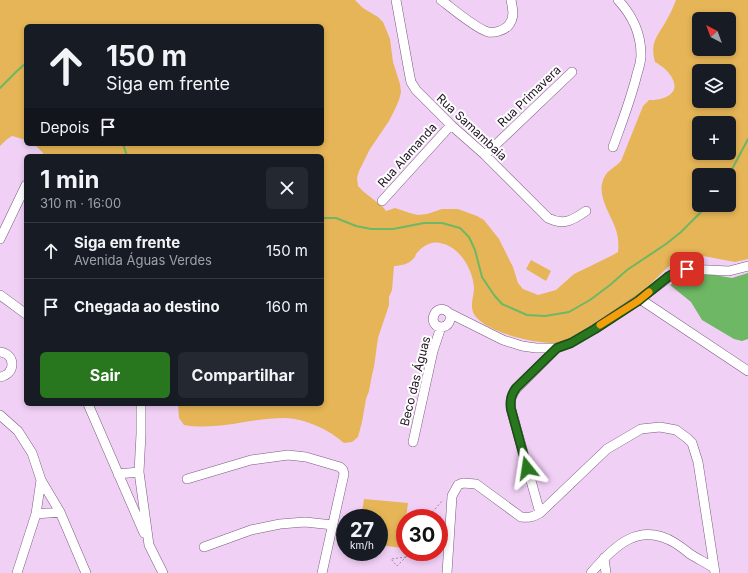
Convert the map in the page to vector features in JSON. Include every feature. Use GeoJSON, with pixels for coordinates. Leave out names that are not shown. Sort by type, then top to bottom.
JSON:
{"type":"FeatureCollection","features":[{"type":"Feature","properties":{"kind":"street","name":"Rua Samambaia"},"geometry":{"type":"LineString","coordinates":[[396,0],[408,72],[411,82],[416,90],[451,125],[486,155],[548,218],[556,222],[565,222],[576,218],[586,211]]}},
{"type":"Feature","properties":{"kind":"street"},"geometry":{"type":"LineString","coordinates":[[441,0],[478,27],[488,32],[498,32],[506,28],[512,21],[514,12],[511,0]]}},
{"type":"Feature","properties":{"kind":"street"},"geometry":{"type":"LineString","coordinates":[[613,147],[634,89],[641,58],[641,45],[637,30],[631,16],[618,0]]}},
{"type":"Feature","properties":{"kind":"street","name":"Rua Primavera"},"geometry":{"type":"LineString","coordinates":[[486,155],[572,72]]}},
{"type":"Feature","properties":{"kind":"street","name":"Rua Alamanda"},"geometry":{"type":"LineString","coordinates":[[382,201],[451,125]]}},
{"type":"Feature","properties":{"kind":"street"},"geometry":{"type":"LineString","coordinates":[[0,239],[24,189]]}},
{"type":"Feature","properties":{"kind":"street"},"geometry":{"type":"LineString","coordinates":[[449,313],[450,322],[446,326],[441,327],[436,325],[433,316],[434,313],[442,309],[503,340],[522,346],[557,348],[571,343],[640,299],[676,272],[687,269],[728,271],[748,266]]}},
{"type":"Feature","properties":{"kind":"street"},"geometry":{"type":"LineString","coordinates":[[0,295],[24,313]]}},
{"type":"Feature","properties":{"kind":"street"},"geometry":{"type":"LineString","coordinates":[[640,299],[748,371]]}},
{"type":"Feature","properties":{"kind":"street","name":"Beco das Águas"},"geometry":{"type":"LineString","coordinates":[[413,442],[431,358],[441,327]]}},
{"type":"Feature","properties":{"kind":"street"},"geometry":{"type":"LineString","coordinates":[[540,513],[510,402],[516,388],[557,348]]}},
{"type":"Feature","properties":{"kind":"street"},"geometry":{"type":"LineString","coordinates":[[0,352],[7,354],[12,360],[12,367],[9,373],[0,377]]}},
{"type":"Feature","properties":{"kind":"street"},"geometry":{"type":"LineString","coordinates":[[89,406],[163,573]]}},
{"type":"Feature","properties":{"kind":"street"},"geometry":{"type":"LineString","coordinates":[[140,406],[141,434],[139,472],[150,545]]}},
{"type":"Feature","properties":{"kind":"street"},"geometry":{"type":"LineString","coordinates":[[0,415],[18,432],[32,453],[41,480],[60,512],[86,573]]}},
{"type":"Feature","properties":{"kind":"street"},"geometry":{"type":"LineString","coordinates":[[448,573],[452,496],[458,485],[463,483],[476,484],[521,516],[528,518],[535,516],[540,513],[607,449],[641,429],[660,427],[676,430],[692,443],[698,462],[715,570]]}},
{"type":"Feature","properties":{"kind":"street"},"geometry":{"type":"LineString","coordinates":[[187,479],[251,460],[288,455],[306,456],[340,467],[344,474],[322,573]]}},
{"type":"Feature","properties":{"kind":"street"},"geometry":{"type":"LineString","coordinates":[[118,474],[139,472]]}},
{"type":"Feature","properties":{"kind":"street"},"geometry":{"type":"LineString","coordinates":[[16,571],[36,514],[41,480]]}},
{"type":"Feature","properties":{"kind":"street"},"geometry":{"type":"LineString","coordinates":[[130,498],[143,497]]}},
{"type":"Feature","properties":{"kind":"street"},"geometry":{"type":"LineString","coordinates":[[38,502],[42,499],[51,498]]}},
{"type":"Feature","properties":{"kind":"street"},"geometry":{"type":"LineString","coordinates":[[36,514],[60,512]]}},
{"type":"Feature","properties":{"kind":"street"},"geometry":{"type":"LineString","coordinates":[[204,547],[251,530],[280,524],[305,522],[332,525]]}},
{"type":"Feature","properties":{"kind":"street"},"geometry":{"type":"LineString","coordinates":[[591,573],[604,558],[620,544],[635,536],[647,534],[660,536],[675,542],[690,554],[715,570]]}},
{"type":"Feature","properties":{"kind":"street"},"geometry":{"type":"LineString","coordinates":[[604,558],[606,573]]}},
{"type":"Feature","properties":{"kind":"path"},"geometry":{"type":"LineString","coordinates":[[435,509],[446,497],[452,496]]}},
{"type":"Feature","properties":{"kind":"path"},"geometry":{"type":"LineString","coordinates":[[406,557],[397,566],[391,559],[399,558],[406,557]]}},
{"type":"Feature","properties":{"kind":"shaded area"},"geometry":{"type":"Polygon","coordinates":[[[0,0],[355,0],[363,8],[378,17],[383,22],[390,39],[393,62],[401,92],[399,100],[389,121],[370,149],[359,171],[357,178],[358,186],[386,211],[395,208],[418,215],[427,214],[442,209],[458,209],[484,220],[499,239],[513,267],[518,283],[523,289],[538,295],[556,290],[574,274],[618,252],[617,233],[604,202],[602,195],[602,182],[605,176],[621,161],[643,106],[649,100],[668,96],[674,90],[673,80],[670,74],[655,62],[653,50],[655,41],[676,0],[748,0],[748,259],[735,262],[703,256],[687,258],[672,264],[624,308],[567,340],[557,343],[547,343],[523,339],[498,331],[478,319],[472,309],[474,288],[473,281],[468,266],[464,260],[447,245],[433,243],[426,245],[418,251],[414,258],[409,262],[394,266],[389,305],[378,338],[374,367],[362,422],[358,437],[352,442],[344,443],[324,429],[301,420],[285,418],[202,427],[184,425],[179,418],[178,406],[324,406],[324,154],[44,154],[36,146],[324,146],[324,24],[24,24],[24,139],[12,136],[0,146],[0,0]]]}},
{"type":"Feature","properties":{"kind":"shaded area"},"geometry":{"type":"Polygon","coordinates":[[[531,260],[551,271],[546,281],[526,269],[531,260]]]}},
{"type":"Feature","properties":{"kind":"shaded area"},"geometry":{"type":"Polygon","coordinates":[[[696,272],[732,278],[748,273],[748,339],[742,341],[734,339],[702,320],[691,302],[670,285],[682,275],[696,272]]]}},
{"type":"Feature","properties":{"kind":"shaded area"},"geometry":{"type":"Polygon","coordinates":[[[364,499],[408,503],[407,509],[396,509],[396,547],[388,546],[388,509],[362,509],[364,499]]]}},
{"type":"Feature","properties":{"kind":"waterway"},"geometry":{"type":"LineString","coordinates":[[0,88],[24,65]]}},
{"type":"Feature","properties":{"kind":"waterway"},"geometry":{"type":"LineString","coordinates":[[733,168],[748,139]]}},
{"type":"Feature","properties":{"kind":"waterway"},"geometry":{"type":"LineString","coordinates":[[124,146],[126,154]]}},
{"type":"Feature","properties":{"kind":"waterway"},"geometry":{"type":"LineString","coordinates":[[324,218],[336,218],[356,226],[371,229],[393,229],[424,223],[442,223],[460,228],[469,237],[475,250],[482,277],[502,304],[527,315],[545,316],[569,312],[590,300],[627,270],[666,244],[681,232],[701,212]]}},
{"type":"Feature","properties":{"kind":"slow traffic"},"geometry":{"type":"LineString","coordinates":[[600,325],[638,301],[649,292]]}},
{"type":"Feature","properties":{"kind":"route"},"geometry":{"type":"LineString","coordinates":[[527,468],[510,402],[516,388],[557,348],[571,343],[595,329],[638,301],[669,276],[687,269]]}}]}
